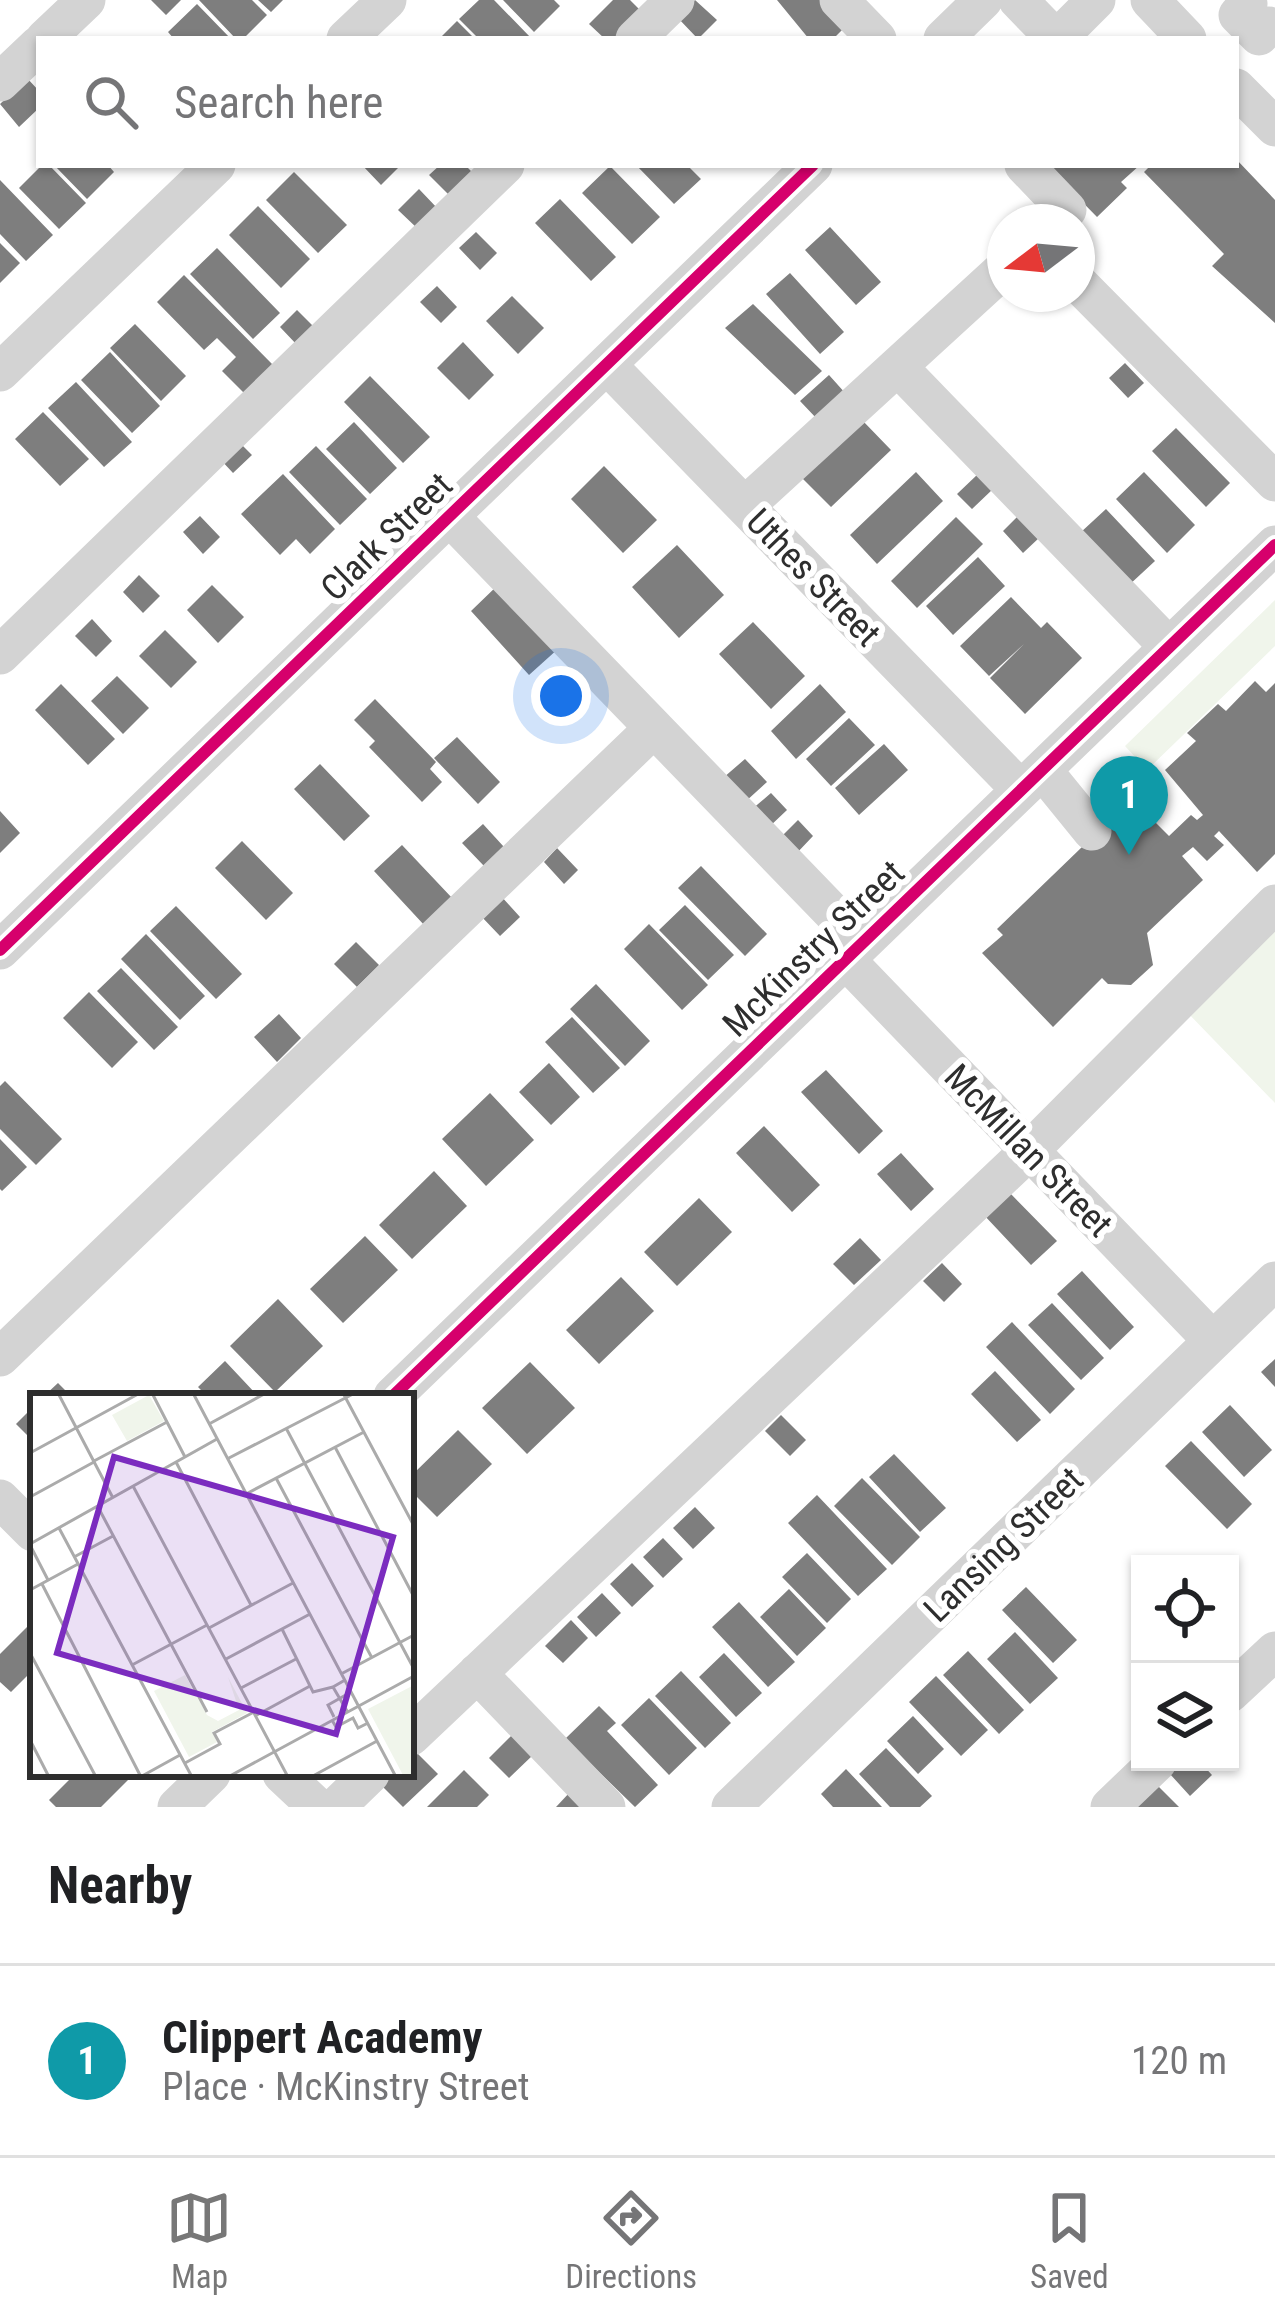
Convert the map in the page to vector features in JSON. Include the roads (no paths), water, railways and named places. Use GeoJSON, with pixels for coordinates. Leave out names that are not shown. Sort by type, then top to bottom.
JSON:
{"type":"FeatureCollection","features":[{"type":"Feature","properties":{"kind":"street"},"geometry":{"type":"LineString","coordinates":[[48,36],[86,0]]}},
{"type":"Feature","properties":{"kind":"street"},"geometry":{"type":"LineString","coordinates":[[349,36],[387,0]]}},
{"type":"Feature","properties":{"kind":"street"},"geometry":{"type":"LineString","coordinates":[[638,36],[675,0]]}},
{"type":"Feature","properties":{"kind":"street"},"geometry":{"type":"LineString","coordinates":[[839,0],[874,36]]}},
{"type":"Feature","properties":{"kind":"street"},"geometry":{"type":"LineString","coordinates":[[946,36],[983,0]]}},
{"type":"Feature","properties":{"kind":"street"},"geometry":{"type":"LineString","coordinates":[[1018,0],[1054,36]]}},
{"type":"Feature","properties":{"kind":"street"},"geometry":{"type":"LineString","coordinates":[[1060,36],[1096,0]]}},
{"type":"Feature","properties":{"kind":"street"},"geometry":{"type":"LineString","coordinates":[[1150,0],[1219,25]]}},
{"type":"Feature","properties":{"kind":"street"},"geometry":{"type":"LineString","coordinates":[[0,82],[36,48]]}},
{"type":"Feature","properties":{"kind":"street"},"geometry":{"type":"LineString","coordinates":[[1239,91],[1275,127]]}},
{"type":"Feature","properties":{"kind":"street"},"geometry":{"type":"LineString","coordinates":[[0,373],[212,168]]}},
{"type":"Feature","properties":{"kind":"street"},"geometry":{"type":"LineString","coordinates":[[0,655],[502,168]]}},
{"type":"Feature","properties":{"kind":"street","name":"Clark Street"},"geometry":{"type":"LineString","coordinates":[[0,950],[810,168]]}},
{"type":"Feature","properties":{"kind":"street"},"geometry":{"type":"LineString","coordinates":[[1027,168],[1060,204]]}},
{"type":"Feature","properties":{"kind":"street"},"geometry":{"type":"LineString","coordinates":[[746,506],[987,285]]}},
{"type":"Feature","properties":{"kind":"street"},"geometry":{"type":"LineString","coordinates":[[1095,300],[1275,482]]}},
{"type":"Feature","properties":{"kind":"street","name":"Uthes Street"},"geometry":{"type":"LineString","coordinates":[[607,365],[1037,786],[1092,831]]}},
{"type":"Feature","properties":{"kind":"street"},"geometry":{"type":"LineString","coordinates":[[898,368],[1169,647]]}},
{"type":"Feature","properties":{"kind":"street","name":"McMillan Street"},"geometry":{"type":"LineString","coordinates":[[450,517],[654,728],[1029,1151],[1214,1341]]}},
{"type":"Feature","properties":{"kind":"street","name":"McKinstry Street"},"geometry":{"type":"LineString","coordinates":[[396,1393],[854,951],[1037,786],[1275,544]]}},
{"type":"Feature","properties":{"kind":"street"},"geometry":{"type":"LineString","coordinates":[[0,1358],[654,728]]}},
{"type":"Feature","properties":{"kind":"street"},"geometry":{"type":"LineString","coordinates":[[414,1733],[1029,1151],[1275,904]]}},
{"type":"Feature","properties":{"kind":"street","name":"Lansing Street"},"geometry":{"type":"LineString","coordinates":[[731,1807],[1275,1281]]}},
{"type":"Feature","properties":{"kind":"street"},"geometry":{"type":"LineString","coordinates":[[0,1499],[30,1529]]}},
{"type":"Feature","properties":{"kind":"street"},"geometry":{"type":"LineString","coordinates":[[1239,1685],[1275,1651]]}},
{"type":"Feature","properties":{"kind":"street"},"geometry":{"type":"LineString","coordinates":[[477,1673],[606,1807]]}},
{"type":"Feature","properties":{"kind":"street"},"geometry":{"type":"LineString","coordinates":[[1110,1807],[1148,1771]]}},
{"type":"Feature","properties":{"kind":"street"},"geometry":{"type":"LineString","coordinates":[[177,1807],[208,1777]]}},
{"type":"Feature","properties":{"kind":"street"},"geometry":{"type":"LineString","coordinates":[[285,1777],[317,1807]]}},
{"type":"Feature","properties":{"kind":"street"},"geometry":{"type":"LineString","coordinates":[[336,1807],[367,1777]]}},
{"type":"Feature","properties":{"kind":"place","name":"Clippert Academy"},"geometry":{"type":"Point","coordinates":[1129,855]}}]}
